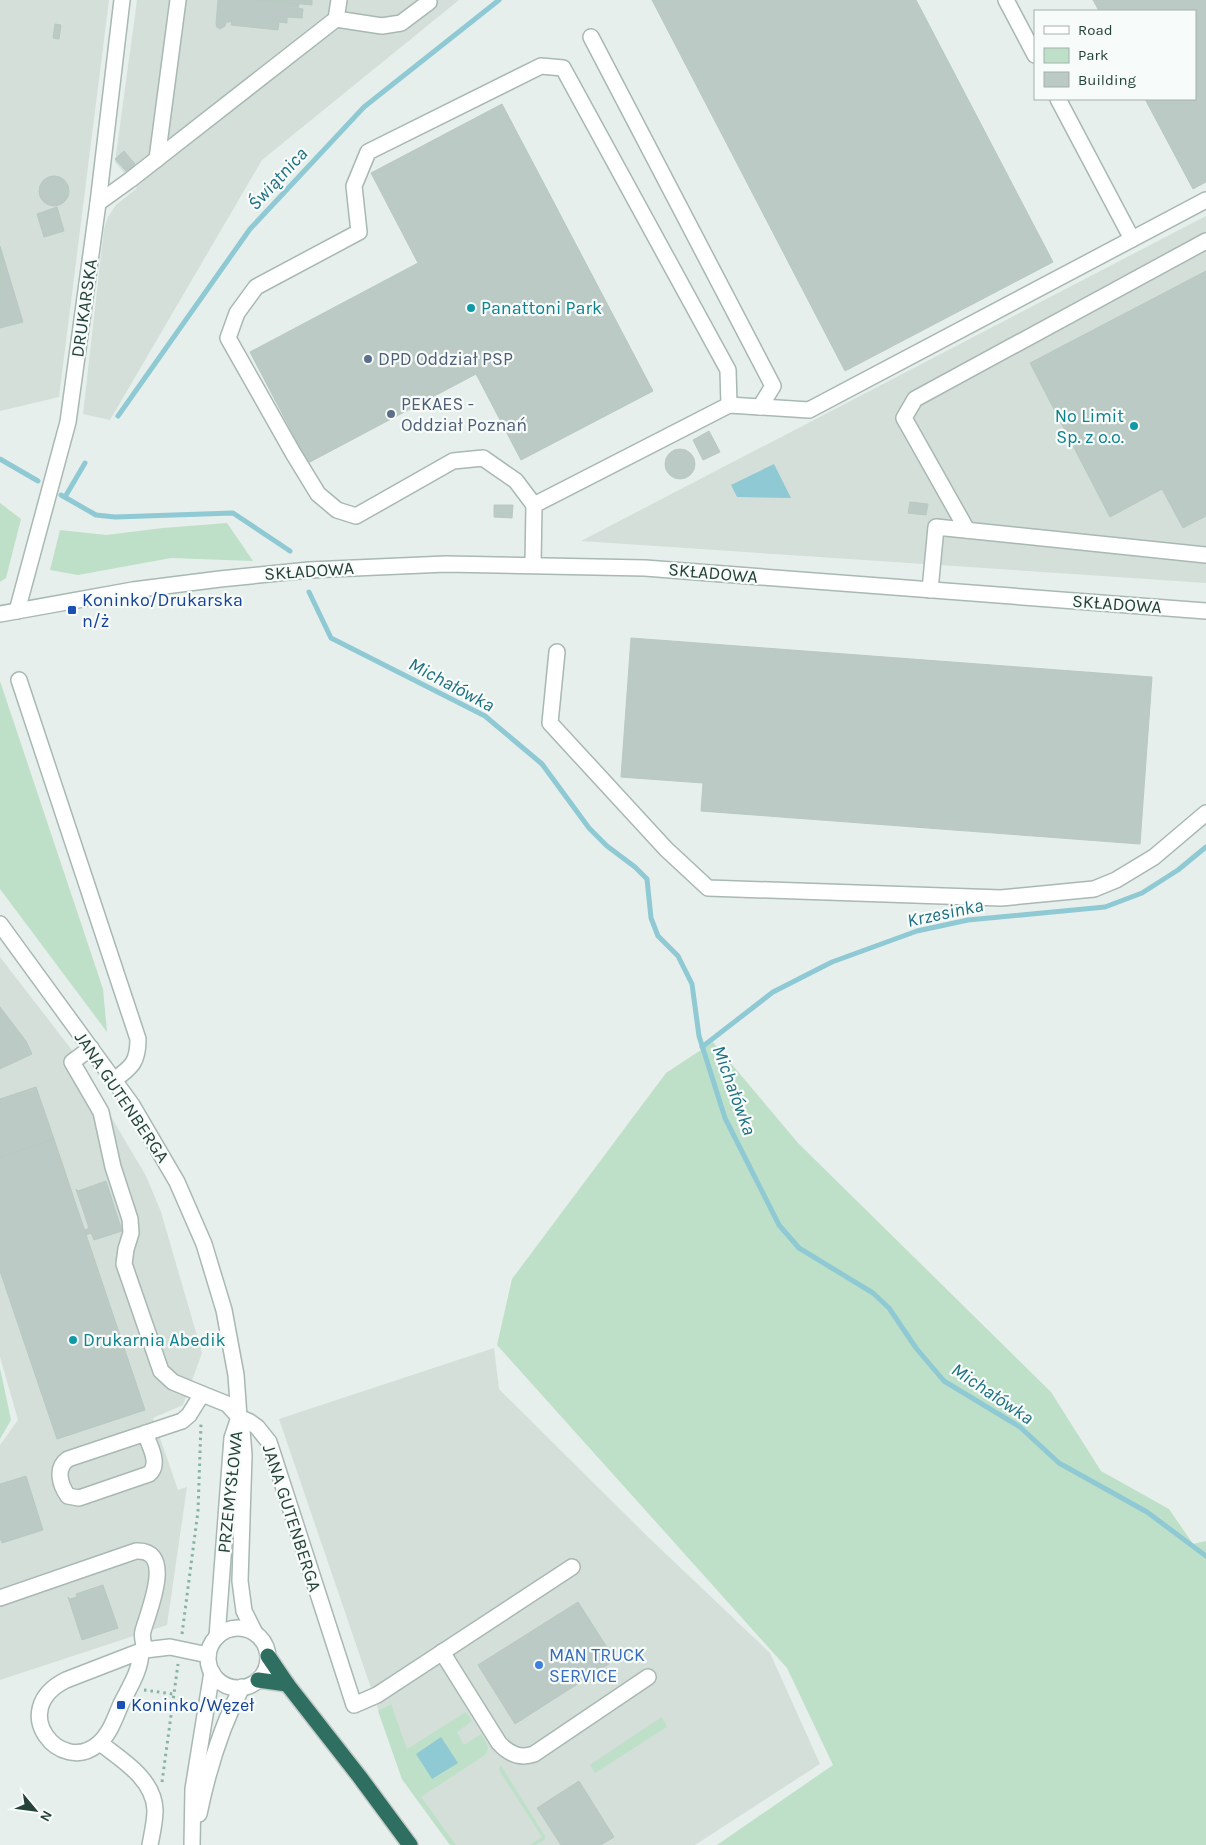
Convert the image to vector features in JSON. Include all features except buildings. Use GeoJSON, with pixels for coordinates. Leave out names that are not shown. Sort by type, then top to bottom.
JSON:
{"type":"FeatureCollection","features":[{"type":"Feature","properties":{"kind":"highway"},"geometry":{"type":"LineString","coordinates":[[268,1656],[287,1684],[354,1768],[410,1845]]}},
{"type":"Feature","properties":{"kind":"highway"},"geometry":{"type":"LineString","coordinates":[[258,1680],[287,1684]]}},
{"type":"Feature","properties":{"kind":"street","name":"DRUKARSKA"},"geometry":{"type":"LineString","coordinates":[[17,611],[68,422],[98,203],[122,0]]}},
{"type":"Feature","properties":{"kind":"street"},"geometry":{"type":"LineString","coordinates":[[157,159],[178,0]]}},
{"type":"Feature","properties":{"kind":"street"},"geometry":{"type":"LineString","coordinates":[[98,203],[336,19],[339,0]]}},
{"type":"Feature","properties":{"kind":"street"},"geometry":{"type":"LineString","coordinates":[[1006,0],[1034,53]]}},
{"type":"Feature","properties":{"kind":"street"},"geometry":{"type":"LineString","coordinates":[[336,19],[382,26],[401,23],[428,2]]}},
{"type":"Feature","properties":{"kind":"street"},"geometry":{"type":"LineString","coordinates":[[591,37],[772,386],[760,407]]}},
{"type":"Feature","properties":{"kind":"street"},"geometry":{"type":"LineString","coordinates":[[532,565],[534,505],[516,481],[483,458],[453,461],[356,516],[337,510],[318,494],[292,453],[228,338],[237,313],[256,287],[359,232],[354,186],[368,152],[540,66],[564,68],[707,335],[728,370],[729,405]]}},
{"type":"Feature","properties":{"kind":"street"},"geometry":{"type":"LineString","coordinates":[[1059,100],[1132,239]]}},
{"type":"Feature","properties":{"kind":"street"},"geometry":{"type":"LineString","coordinates":[[534,505],[729,405],[809,410],[1206,200]]}},
{"type":"Feature","properties":{"kind":"street"},"geometry":{"type":"LineString","coordinates":[[967,530],[904,418],[915,399],[1206,241]]}},
{"type":"Feature","properties":{"kind":"street"},"geometry":{"type":"LineString","coordinates":[[930,590],[936,527],[1206,555]]}},
{"type":"Feature","properties":{"kind":"street","name":"SKŁADOWA"},"geometry":{"type":"LineString","coordinates":[[0,614],[133,590],[220,579],[309,570],[446,564],[645,568],[1206,611]]}},
{"type":"Feature","properties":{"kind":"street"},"geometry":{"type":"LineString","coordinates":[[557,652],[550,723],[666,849],[708,888],[1001,898],[1094,889],[1116,880],[1154,857],[1206,814]]}},
{"type":"Feature","properties":{"kind":"street"},"geometry":{"type":"LineString","coordinates":[[19,680],[138,1039],[138,1052],[134,1063],[130,1069],[114,1080]]}},
{"type":"Feature","properties":{"kind":"street","name":"JANA GUTENBERGA"},"geometry":{"type":"LineString","coordinates":[[0,924],[114,1080],[165,1159],[186,1200],[213,1270],[229,1332],[236,1375],[239,1417],[257,1427],[269,1442],[354,1705],[377,1695],[442,1652]]}},
{"type":"Feature","properties":{"kind":"street"},"geometry":{"type":"LineString","coordinates":[[91,1048],[72,1062],[101,1112],[113,1167],[130,1219],[131,1233],[124,1257],[124,1264],[161,1371],[199,1400],[227,1404],[239,1417]]}},
{"type":"Feature","properties":{"kind":"street"},"geometry":{"type":"LineString","coordinates":[[145,1433],[155,1463],[149,1474],[79,1498],[68,1496],[65,1491],[60,1468],[68,1459],[145,1433],[182,1421],[189,1415],[199,1400]]}},
{"type":"Feature","properties":{"kind":"street","name":"PRZEMYSŁOWA"},"geometry":{"type":"LineString","coordinates":[[239,1417],[244,1443],[240,1581],[244,1611],[255,1633]]}},
{"type":"Feature","properties":{"kind":"street","name":"PRZEMYSŁOWA"},"geometry":{"type":"LineString","coordinates":[[217,1637],[232,1438],[239,1417]]}},
{"type":"Feature","properties":{"kind":"street"},"geometry":{"type":"LineString","coordinates":[[0,1598],[136,1551],[148,1553],[155,1560],[157,1576],[153,1601],[142,1633],[143,1651],[140,1663],[111,1726],[100,1743],[82,1752],[71,1752],[61,1749],[51,1742],[44,1734],[40,1724],[39,1713],[42,1702],[48,1692],[56,1685],[143,1651],[170,1647],[208,1655]]}},
{"type":"Feature","properties":{"kind":"street"},"geometry":{"type":"LineString","coordinates":[[572,1567],[442,1652],[499,1744],[508,1752],[521,1756],[534,1754],[648,1677]]}},
{"type":"Feature","properties":{"kind":"street"},"geometry":{"type":"LineString","coordinates":[[236,1628],[246,1629],[255,1633],[262,1640],[268,1656],[264,1673],[258,1680],[242,1687],[233,1687],[217,1679],[212,1672],[208,1655],[211,1645],[217,1637],[225,1631],[236,1628]]}},
{"type":"Feature","properties":{"kind":"street"},"geometry":{"type":"LineString","coordinates":[[192,1845],[193,1789],[212,1672]]}},
{"type":"Feature","properties":{"kind":"street"},"geometry":{"type":"LineString","coordinates":[[192,1845],[205,1784],[222,1731],[242,1687]]}},
{"type":"Feature","properties":{"kind":"street"},"geometry":{"type":"LineString","coordinates":[[100,1743],[137,1773],[151,1793],[155,1809],[150,1845]]}},
{"type":"Feature","properties":{"kind":"path"},"geometry":{"type":"LineString","coordinates":[[182,1635],[198,1511],[202,1416],[199,1400]]}},
{"type":"Feature","properties":{"kind":"path"},"geometry":{"type":"LineString","coordinates":[[155,1809],[160,1797],[179,1659]]}},
{"type":"Feature","properties":{"kind":"shaded area"},"geometry":{"type":"Polygon","coordinates":[[[0,0],[109,0],[59,397],[0,411],[0,0]]]}},
{"type":"Feature","properties":{"kind":"shaded area"},"geometry":{"type":"Polygon","coordinates":[[[137,0],[459,0],[262,160],[110,420],[83,414],[104,229],[108,217],[116,205],[137,188],[115,162],[137,0]]]}},
{"type":"Feature","properties":{"kind":"shaded area"},"geometry":{"type":"Polygon","coordinates":[[[1206,216],[1206,583],[581,541],[1206,216]]]}},
{"type":"Feature","properties":{"kind":"shaded area"},"geometry":{"type":"Polygon","coordinates":[[[0,957],[71,1049],[146,1176],[161,1212],[202,1353],[183,1405],[153,1418],[178,1490],[187,1487],[167,1625],[0,1680],[0,1445],[18,1420],[0,1357],[0,957]]]}},
{"type":"Feature","properties":{"kind":"shaded area"},"geometry":{"type":"Polygon","coordinates":[[[494,1348],[499,1389],[646,1535],[770,1653],[820,1764],[695,1845],[450,1845],[402,1779],[279,1419],[494,1348]]]}},
{"type":"Feature","properties":{"kind":"green space"},"geometry":{"type":"Polygon","coordinates":[[[0,503],[21,519],[6,578],[0,582],[0,503]]]}},
{"type":"Feature","properties":{"kind":"green space"},"geometry":{"type":"Polygon","coordinates":[[[227,523],[253,561],[171,558],[78,575],[50,570],[60,530],[106,535],[227,523]]]}},
{"type":"Feature","properties":{"kind":"green space"},"geometry":{"type":"Polygon","coordinates":[[[0,681],[103,989],[107,1032],[0,889],[0,681]]]}},
{"type":"Feature","properties":{"kind":"green space"},"geometry":{"type":"Polygon","coordinates":[[[713,1042],[798,1143],[1051,1392],[1101,1471],[1169,1509],[1193,1544],[1206,1541],[1206,1845],[717,1845],[833,1765],[787,1668],[497,1345],[512,1279],[666,1073],[713,1042]]]}},
{"type":"Feature","properties":{"kind":"green space"},"geometry":{"type":"Polygon","coordinates":[[[0,1368],[11,1420],[0,1439],[0,1368]]]}},
{"type":"Feature","properties":{"kind":"green space"},"geometry":{"type":"Polygon","coordinates":[[[391,1704],[407,1749],[466,1712],[472,1721],[457,1732],[464,1745],[481,1734],[486,1742],[488,1749],[485,1755],[421,1797],[456,1845],[450,1845],[402,1779],[378,1711],[391,1704]]]}},
{"type":"Feature","properties":{"kind":"green space"},"geometry":{"type":"Polygon","coordinates":[[[662,1717],[667,1727],[595,1773],[590,1765],[662,1717]]]}},
{"type":"Feature","properties":{"kind":"green space"},"geometry":{"type":"Polygon","coordinates":[[[500,1766],[545,1836],[545,1839],[536,1845],[530,1845],[542,1837],[499,1770],[500,1766]]]}},
{"type":"Feature","properties":{"kind":"water"},"geometry":{"type":"Polygon","coordinates":[[[774,464],[791,498],[737,497],[731,485],[774,464]]]}},
{"type":"Feature","properties":{"kind":"water"},"geometry":{"type":"Polygon","coordinates":[[[441,1737],[458,1763],[432,1779],[416,1754],[441,1737]]]}},
{"type":"Feature","properties":{"kind":"waterway","name":"Świątnica"},"geometry":{"type":"LineString","coordinates":[[118,416],[250,229],[364,107],[499,0]]}},
{"type":"Feature","properties":{"kind":"waterway","name":"Michałówka"},"geometry":{"type":"LineString","coordinates":[[0,459],[38,481]]}},
{"type":"Feature","properties":{"kind":"waterway","name":"Świątnica"},"geometry":{"type":"LineString","coordinates":[[65,497],[85,463]]}},
{"type":"Feature","properties":{"kind":"waterway","name":"Michałówka"},"geometry":{"type":"LineString","coordinates":[[61,495],[96,515],[115,517],[233,513],[290,551]]}},
{"type":"Feature","properties":{"kind":"waterway","name":"Michałówka"},"geometry":{"type":"LineString","coordinates":[[309,592],[331,638],[485,716],[542,764],[589,828],[607,846],[635,867],[647,879],[651,918],[658,936],[678,956],[692,984],[699,1036],[725,1118],[779,1225],[799,1248],[873,1293],[889,1308],[916,1348],[944,1381],[1020,1427],[1059,1463],[1147,1512],[1206,1556]]}},
{"type":"Feature","properties":{"kind":"waterway","name":"Krzesinka"},"geometry":{"type":"LineString","coordinates":[[702,1047],[773,992],[832,962],[917,931],[968,920],[1105,907],[1142,893],[1178,870],[1206,847]]}},
{"type":"Feature","properties":{"kind":"place","name":"Panattoni Park"},"geometry":{"type":"Point","coordinates":[471,308]}},
{"type":"Feature","properties":{"kind":"place","name":"DPD Oddział PSP"},"geometry":{"type":"Point","coordinates":[368,359]}},
{"type":"Feature","properties":{"kind":"place","name":"PEKAES - Oddział Poznań"},"geometry":{"type":"Point","coordinates":[391,414]}},
{"type":"Feature","properties":{"kind":"place","name":"No Limit Sp. z o.o."},"geometry":{"type":"Point","coordinates":[1134,426]}},
{"type":"Feature","properties":{"kind":"place","name":"Koninko/Drukarska n/ż"},"geometry":{"type":"Point","coordinates":[72,610]}},
{"type":"Feature","properties":{"kind":"place","name":"Drukarnia Abedik"},"geometry":{"type":"Point","coordinates":[73,1340]}},
{"type":"Feature","properties":{"kind":"place","name":"MAN TRUCK SERVICE"},"geometry":{"type":"Point","coordinates":[539,1665]}},
{"type":"Feature","properties":{"kind":"place","name":"Koninko/Węzeł"},"geometry":{"type":"Point","coordinates":[121,1705]}}]}
